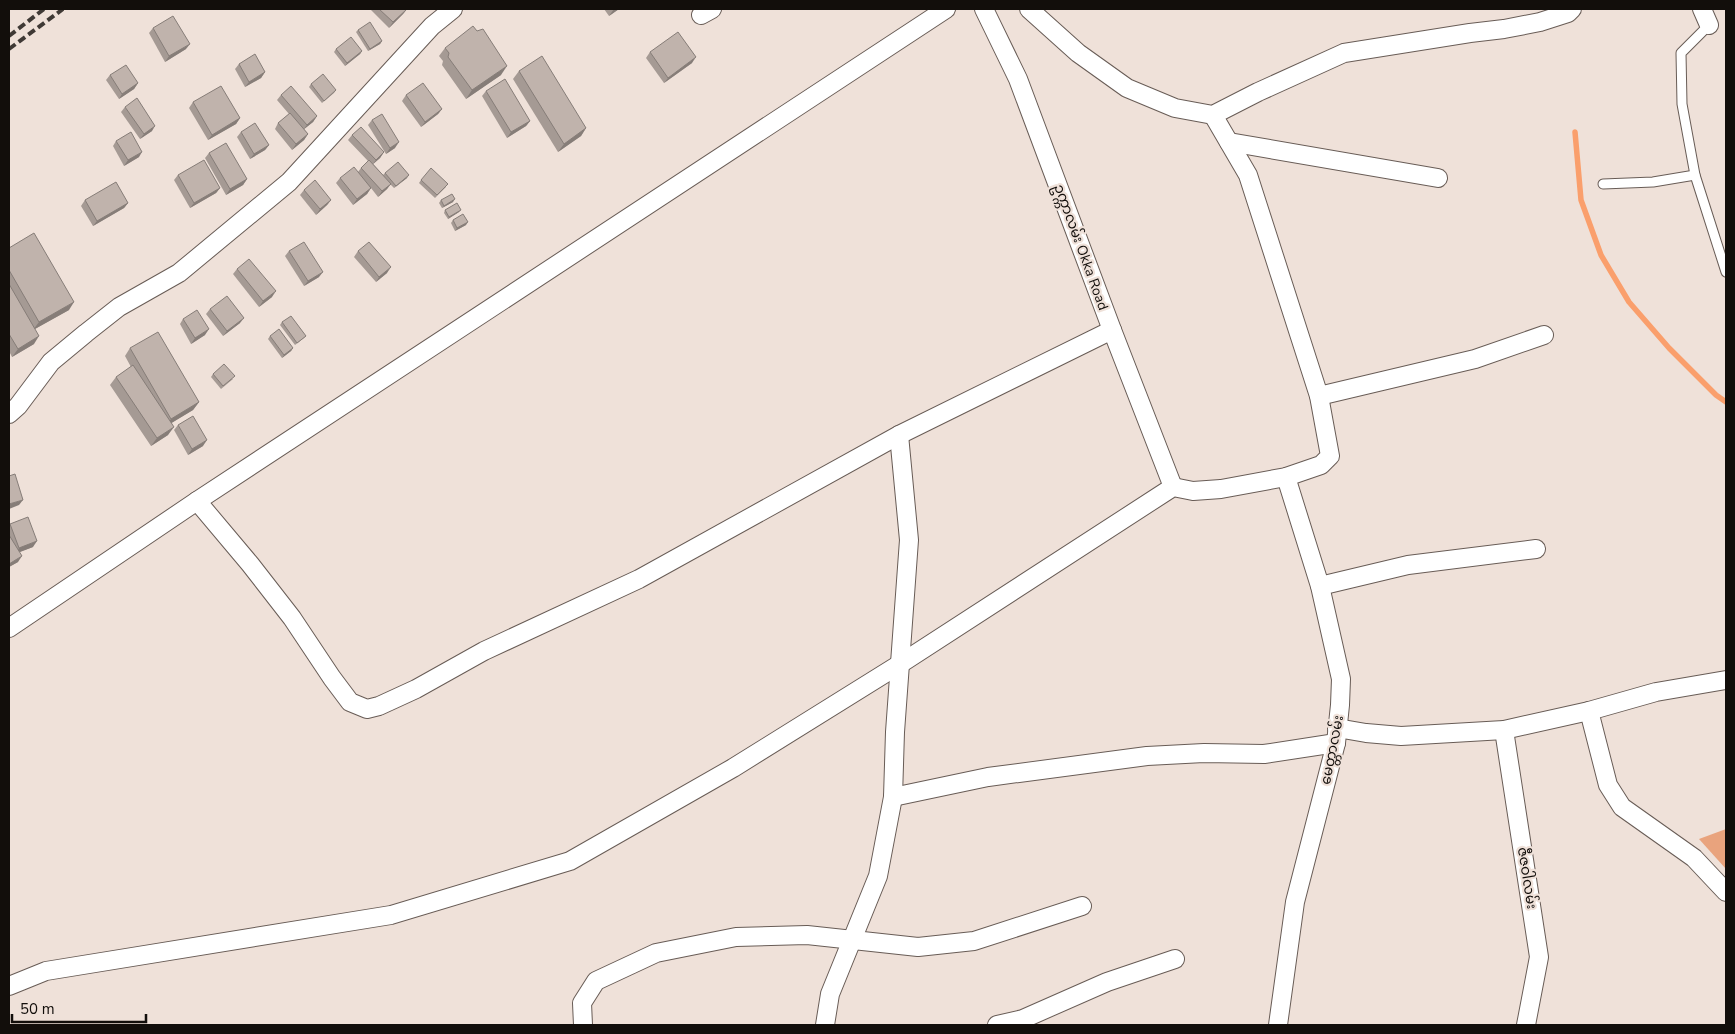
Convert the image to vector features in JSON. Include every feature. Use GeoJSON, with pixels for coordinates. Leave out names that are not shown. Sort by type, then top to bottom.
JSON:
{"type":"FeatureCollection","features":[{"type":"Feature","properties":{"kind":"street"},"geometry":{"type":"LineString","coordinates":[[9,414],[18,406],[51,362],[86,333],[119,307],[179,272],[289,182],[432,26],[453,9]]}},
{"type":"Feature","properties":{"kind":"street"},"geometry":{"type":"LineString","coordinates":[[9,628],[197,501],[946,9]]}},
{"type":"Feature","properties":{"kind":"street","name":"ဥက္ကာလမ်း Okka Road"},"geometry":{"type":"LineString","coordinates":[[984,9],[1018,79],[1172,487]]}},
{"type":"Feature","properties":{"kind":"street"},"geometry":{"type":"LineString","coordinates":[[1029,9],[1078,53],[1128,88],[1175,108],[1213,115],[1258,92],[1344,54],[1540,22],[1568,13],[1572,9]]}},
{"type":"Feature","properties":{"kind":"street"},"geometry":{"type":"LineString","coordinates":[[1702,9],[1709,25]]}},
{"type":"Feature","properties":{"kind":"street"},"geometry":{"type":"LineString","coordinates":[[9,986],[46,971],[391,915],[570,860],[733,768],[900,664],[1172,487],[1193,491],[1221,489],[1286,477],[1321,465],[1330,456],[1319,396],[1248,175],[1213,115]]}},
{"type":"Feature","properties":{"kind":"street"},"geometry":{"type":"LineString","coordinates":[[1229,142],[1438,178]]}},
{"type":"Feature","properties":{"kind":"street"},"geometry":{"type":"LineString","coordinates":[[197,501],[292,618],[350,702],[366,710],[416,689],[484,651],[639,579],[899,435],[1112,330]]}},
{"type":"Feature","properties":{"kind":"street"},"geometry":{"type":"LineString","coordinates":[[1319,396],[1475,359],[1544,334]]}},
{"type":"Feature","properties":{"kind":"street"},"geometry":{"type":"LineString","coordinates":[[825,1025],[830,994],[878,876],[892,797],[909,540],[899,435]]}},
{"type":"Feature","properties":{"kind":"street","name":"မေတ္တာလမ်း"},"geometry":{"type":"LineString","coordinates":[[1278,1025],[1295,902],[1336,736],[1341,679],[1320,586],[1286,477]]}},
{"type":"Feature","properties":{"kind":"street"},"geometry":{"type":"LineString","coordinates":[[1320,586],[1408,565],[1536,549]]}},
{"type":"Feature","properties":{"kind":"street"},"geometry":{"type":"LineString","coordinates":[[892,797],[988,777],[1137,758],[1204,753],[1264,754],[1336,736],[1366,733],[1401,736],[1504,730],[1589,711],[1656,692],[1726,680]]}},
{"type":"Feature","properties":{"kind":"street"},"geometry":{"type":"LineString","coordinates":[[1589,711],[1608,786],[1622,808],[1694,858],[1726,892]]}},
{"type":"Feature","properties":{"kind":"street","name":"ဇီဇဝါလမ်း"},"geometry":{"type":"LineString","coordinates":[[1504,730],[1540,956],[1526,1025]]}},
{"type":"Feature","properties":{"kind":"street"},"geometry":{"type":"LineString","coordinates":[[583,1025],[582,1002],[596,982],[656,952],[736,937],[807,935],[918,947],[974,942],[1082,906]]}},
{"type":"Feature","properties":{"kind":"street"},"geometry":{"type":"LineString","coordinates":[[997,1025],[1023,1018],[1107,982],[1175,959]]}},
{"type":"Feature","properties":{"kind":"lane"},"geometry":{"type":"LineString","coordinates":[[1709,25],[1681,53],[1682,104],[1695,175],[1726,272]]}},
{"type":"Feature","properties":{"kind":"lane"},"geometry":{"type":"LineString","coordinates":[[1603,184],[1653,182],[1695,175]]}},
{"type":"Feature","properties":{"kind":"shaded area"},"geometry":{"type":"Polygon","coordinates":[[[1726,829],[1726,869],[1699,839],[1726,829]]]}},
{"type":"Feature","properties":{"kind":"building"},"geometry":{"type":"Polygon","coordinates":[[[379,9],[407,9],[393,22],[379,9]]]}},
{"type":"Feature","properties":{"kind":"building"},"geometry":{"type":"Polygon","coordinates":[[[173,16],[190,44],[169,56],[153,28],[173,16]]]}},
{"type":"Feature","properties":{"kind":"building"},"geometry":{"type":"Polygon","coordinates":[[[370,22],[382,41],[370,49],[358,30],[370,22]]]}},
{"type":"Feature","properties":{"kind":"building"},"geometry":{"type":"Polygon","coordinates":[[[473,26],[477,31],[483,29],[507,66],[472,90],[448,57],[449,53],[445,48],[473,26]]]}},
{"type":"Feature","properties":{"kind":"building"},"geometry":{"type":"Polygon","coordinates":[[[678,32],[696,57],[668,78],[650,52],[678,32]]]}},
{"type":"Feature","properties":{"kind":"building"},"geometry":{"type":"Polygon","coordinates":[[[351,37],[362,51],[347,63],[336,49],[351,37]]]}},
{"type":"Feature","properties":{"kind":"building"},"geometry":{"type":"Polygon","coordinates":[[[255,54],[265,72],[249,82],[239,64],[255,54]]]}},
{"type":"Feature","properties":{"kind":"building"},"geometry":{"type":"Polygon","coordinates":[[[542,56],[586,128],[564,144],[519,71],[542,56]]]}},
{"type":"Feature","properties":{"kind":"building"},"geometry":{"type":"Polygon","coordinates":[[[126,65],[138,83],[122,94],[110,75],[126,65]]]}},
{"type":"Feature","properties":{"kind":"building"},"geometry":{"type":"Polygon","coordinates":[[[323,74],[336,90],[324,101],[311,84],[323,74]]]}},
{"type":"Feature","properties":{"kind":"building"},"geometry":{"type":"Polygon","coordinates":[[[505,79],[530,121],[511,132],[486,91],[505,79]]]}},
{"type":"Feature","properties":{"kind":"building"},"geometry":{"type":"Polygon","coordinates":[[[423,83],[442,109],[425,122],[406,95],[423,83]]]}},
{"type":"Feature","properties":{"kind":"building"},"geometry":{"type":"Polygon","coordinates":[[[221,86],[240,118],[212,135],[193,102],[221,86]]]}},
{"type":"Feature","properties":{"kind":"building"},"geometry":{"type":"Polygon","coordinates":[[[291,86],[317,116],[307,125],[281,95],[291,86]]]}},
{"type":"Feature","properties":{"kind":"building"},"geometry":{"type":"Polygon","coordinates":[[[137,98],[155,126],[144,134],[125,107],[137,98]]]}},
{"type":"Feature","properties":{"kind":"building"},"geometry":{"type":"Polygon","coordinates":[[[290,113],[308,134],[296,144],[278,123],[290,113]]]}},
{"type":"Feature","properties":{"kind":"building"},"geometry":{"type":"Polygon","coordinates":[[[382,114],[399,142],[390,148],[372,120],[382,114]]]}},
{"type":"Feature","properties":{"kind":"building"},"geometry":{"type":"Polygon","coordinates":[[[255,123],[269,145],[254,154],[241,132],[255,123]]]}},
{"type":"Feature","properties":{"kind":"building"},"geometry":{"type":"Polygon","coordinates":[[[361,127],[384,152],[376,160],[352,135],[361,127]]]}},
{"type":"Feature","properties":{"kind":"building"},"geometry":{"type":"Polygon","coordinates":[[[131,132],[142,152],[128,160],[116,141],[131,132]]]}},
{"type":"Feature","properties":{"kind":"building"},"geometry":{"type":"Polygon","coordinates":[[[226,143],[247,179],[230,189],[209,153],[226,143]]]}},
{"type":"Feature","properties":{"kind":"building"},"geometry":{"type":"Polygon","coordinates":[[[204,160],[220,188],[194,203],[178,175],[204,160]]]}},
{"type":"Feature","properties":{"kind":"building"},"geometry":{"type":"Polygon","coordinates":[[[369,160],[391,184],[382,191],[361,168],[369,160]]]}},
{"type":"Feature","properties":{"kind":"building"},"geometry":{"type":"Polygon","coordinates":[[[398,162],[409,175],[396,186],[385,173],[398,162]]]}},
{"type":"Feature","properties":{"kind":"building"},"geometry":{"type":"Polygon","coordinates":[[[354,167],[371,188],[357,199],[340,178],[354,167]]]}},
{"type":"Feature","properties":{"kind":"building"},"geometry":{"type":"Polygon","coordinates":[[[431,168],[448,184],[437,195],[421,180],[431,168]]]}},
{"type":"Feature","properties":{"kind":"building"},"geometry":{"type":"Polygon","coordinates":[[[315,180],[331,200],[320,209],[304,190],[315,180]]]}},
{"type":"Feature","properties":{"kind":"building"},"geometry":{"type":"Polygon","coordinates":[[[116,182],[128,203],[97,221],[85,200],[116,182]]]}},
{"type":"Feature","properties":{"kind":"building"},"geometry":{"type":"Polygon","coordinates":[[[452,194],[455,199],[444,206],[441,200],[452,194]]]}},
{"type":"Feature","properties":{"kind":"building"},"geometry":{"type":"Polygon","coordinates":[[[457,203],[461,210],[449,217],[445,210],[457,203]]]}},
{"type":"Feature","properties":{"kind":"building"},"geometry":{"type":"Polygon","coordinates":[[[463,214],[468,222],[457,228],[453,220],[463,214]]]}},
{"type":"Feature","properties":{"kind":"building"},"geometry":{"type":"Polygon","coordinates":[[[34,233],[74,302],[39,322],[9,270],[9,248],[34,233]]]}},
{"type":"Feature","properties":{"kind":"building"},"geometry":{"type":"Polygon","coordinates":[[[304,242],[323,272],[308,281],[289,251],[304,242]]]}},
{"type":"Feature","properties":{"kind":"building"},"geometry":{"type":"Polygon","coordinates":[[[369,242],[391,267],[379,277],[358,251],[369,242]]]}},
{"type":"Feature","properties":{"kind":"building"},"geometry":{"type":"Polygon","coordinates":[[[249,259],[276,291],[263,301],[237,269],[249,259]]]}},
{"type":"Feature","properties":{"kind":"building"},"geometry":{"type":"Polygon","coordinates":[[[9,284],[39,336],[18,349],[9,334],[9,284]]]}},
{"type":"Feature","properties":{"kind":"building"},"geometry":{"type":"Polygon","coordinates":[[[227,296],[244,318],[227,331],[210,309],[227,296]]]}},
{"type":"Feature","properties":{"kind":"building"},"geometry":{"type":"Polygon","coordinates":[[[197,310],[209,329],[195,338],[183,319],[197,310]]]}},
{"type":"Feature","properties":{"kind":"building"},"geometry":{"type":"Polygon","coordinates":[[[291,316],[306,336],[297,343],[282,322],[291,316]]]}},
{"type":"Feature","properties":{"kind":"building"},"geometry":{"type":"Polygon","coordinates":[[[279,329],[293,348],[284,355],[270,336],[279,329]]]}},
{"type":"Feature","properties":{"kind":"building"},"geometry":{"type":"Polygon","coordinates":[[[158,332],[199,402],[171,419],[130,348],[158,332]]]}},
{"type":"Feature","properties":{"kind":"building"},"geometry":{"type":"Polygon","coordinates":[[[224,364],[235,376],[223,386],[213,374],[224,364]]]}},
{"type":"Feature","properties":{"kind":"building"},"geometry":{"type":"Polygon","coordinates":[[[133,365],[174,427],[157,438],[116,377],[133,365]]]}},
{"type":"Feature","properties":{"kind":"building"},"geometry":{"type":"Polygon","coordinates":[[[193,416],[207,440],[192,449],[178,425],[193,416]]]}},
{"type":"Feature","properties":{"kind":"building"},"geometry":{"type":"Polygon","coordinates":[[[15,474],[23,500],[9,504],[9,476],[15,474]]]}},
{"type":"Feature","properties":{"kind":"building"},"geometry":{"type":"Polygon","coordinates":[[[28,517],[37,541],[19,548],[10,524],[28,517]]]}},
{"type":"Feature","properties":{"kind":"building"},"geometry":{"type":"Polygon","coordinates":[[[9,535],[22,556],[9,564],[9,535]]]}},
{"type":"Feature","properties":{"kind":"waterway"},"geometry":{"type":"LineString","coordinates":[[1575,132],[1581,200],[1601,255],[1629,302],[1669,348],[1716,395],[1726,402]]}},
{"type":"Feature","properties":{"kind":"railway"},"geometry":{"type":"LineString","coordinates":[[9,36],[44,9]]}},
{"type":"Feature","properties":{"kind":"railway"},"geometry":{"type":"LineString","coordinates":[[9,49],[63,9]]}}]}
